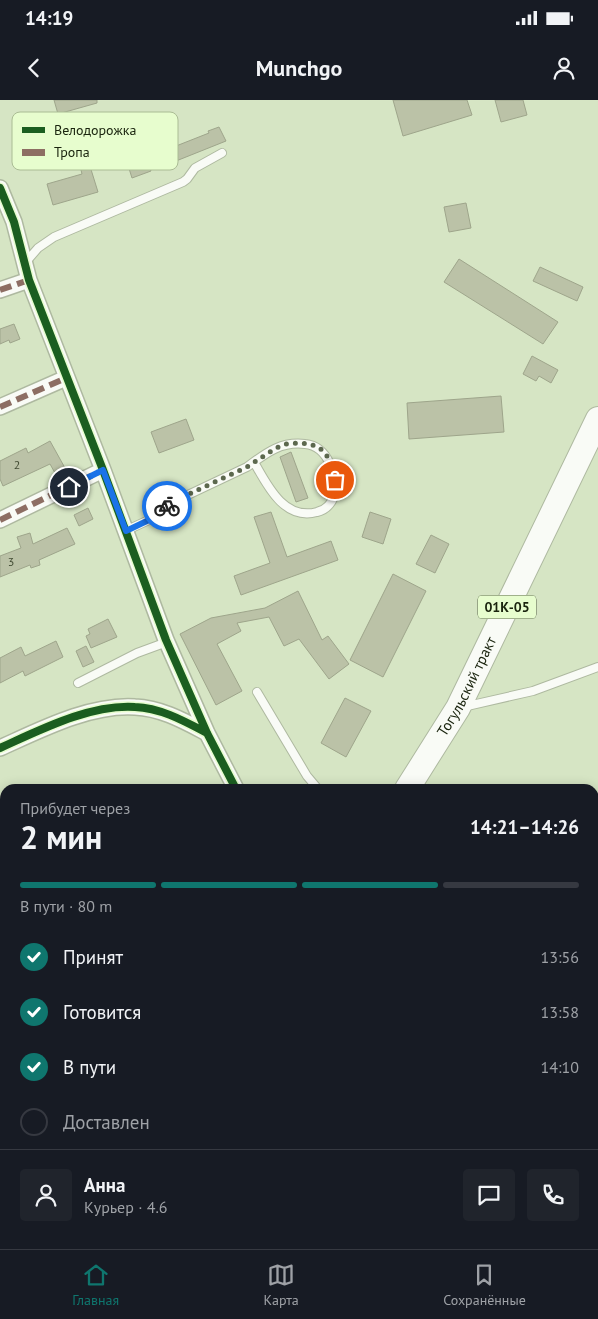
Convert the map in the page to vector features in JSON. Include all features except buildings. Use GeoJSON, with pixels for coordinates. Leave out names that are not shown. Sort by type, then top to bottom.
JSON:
{"type":"FeatureCollection","features":[{"type":"Feature","properties":{"kind":"main road","name":"Тогульский тракт"},"geometry":{"type":"LineString","coordinates":[[410,784],[458,708],[598,419]]}},
{"type":"Feature","properties":{"kind":"street"},"geometry":{"type":"LineString","coordinates":[[0,188],[14,222],[29,280],[167,642],[207,733],[233,784]]}},
{"type":"Feature","properties":{"kind":"street"},"geometry":{"type":"LineString","coordinates":[[0,290],[29,280]]}},
{"type":"Feature","properties":{"kind":"street"},"geometry":{"type":"LineString","coordinates":[[0,407],[66,378]]}},
{"type":"Feature","properties":{"kind":"street"},"geometry":{"type":"LineString","coordinates":[[0,520],[103,470]]}},
{"type":"Feature","properties":{"kind":"street"},"geometry":{"type":"LineString","coordinates":[[0,748],[71,718],[98,710],[135,706],[175,716],[207,733]]}},
{"type":"Feature","properties":{"kind":"lane"},"geometry":{"type":"LineString","coordinates":[[25,263],[38,248],[54,237],[183,182],[195,168],[222,153]]}},
{"type":"Feature","properties":{"kind":"lane"},"geometry":{"type":"LineString","coordinates":[[126,531],[160,514],[172,502],[247,467],[254,462],[276,448],[286,444],[310,444],[320,448],[327,456],[335,480],[335,493],[331,503],[318,512],[307,514],[289,509],[269,489],[254,462]]}},
{"type":"Feature","properties":{"kind":"lane"},"geometry":{"type":"LineString","coordinates":[[78,683],[130,657],[167,642]]}},
{"type":"Feature","properties":{"kind":"lane"},"geometry":{"type":"LineString","coordinates":[[458,708],[533,691],[598,667]]}},
{"type":"Feature","properties":{"kind":"lane"},"geometry":{"type":"LineString","coordinates":[[257,692],[307,776],[314,784]]}},
{"type":"Feature","properties":{"kind":"marked path"},"geometry":{"type":"LineString","coordinates":[[0,290],[29,280]]}},
{"type":"Feature","properties":{"kind":"marked path"},"geometry":{"type":"LineString","coordinates":[[0,407],[66,378]]}},
{"type":"Feature","properties":{"kind":"marked path"},"geometry":{"type":"LineString","coordinates":[[0,520],[103,470]]}},
{"type":"Feature","properties":{"kind":"cycle path"},"geometry":{"type":"LineString","coordinates":[[0,188],[14,222],[29,280],[103,470],[166,640],[207,733],[233,784]]}},
{"type":"Feature","properties":{"kind":"cycle path"},"geometry":{"type":"LineString","coordinates":[[0,748],[83,714],[118,707],[154,710],[172,716],[207,733]]}},
{"type":"Feature","properties":{"kind":"way so far"},"geometry":{"type":"LineString","coordinates":[[167,506],[247,467],[276,448],[286,444],[310,444],[320,448],[327,456],[335,480]]}},
{"type":"Feature","properties":{"kind":"route"},"geometry":{"type":"LineString","coordinates":[[69,487],[103,470],[126,531],[160,514],[167,506]]}}]}
